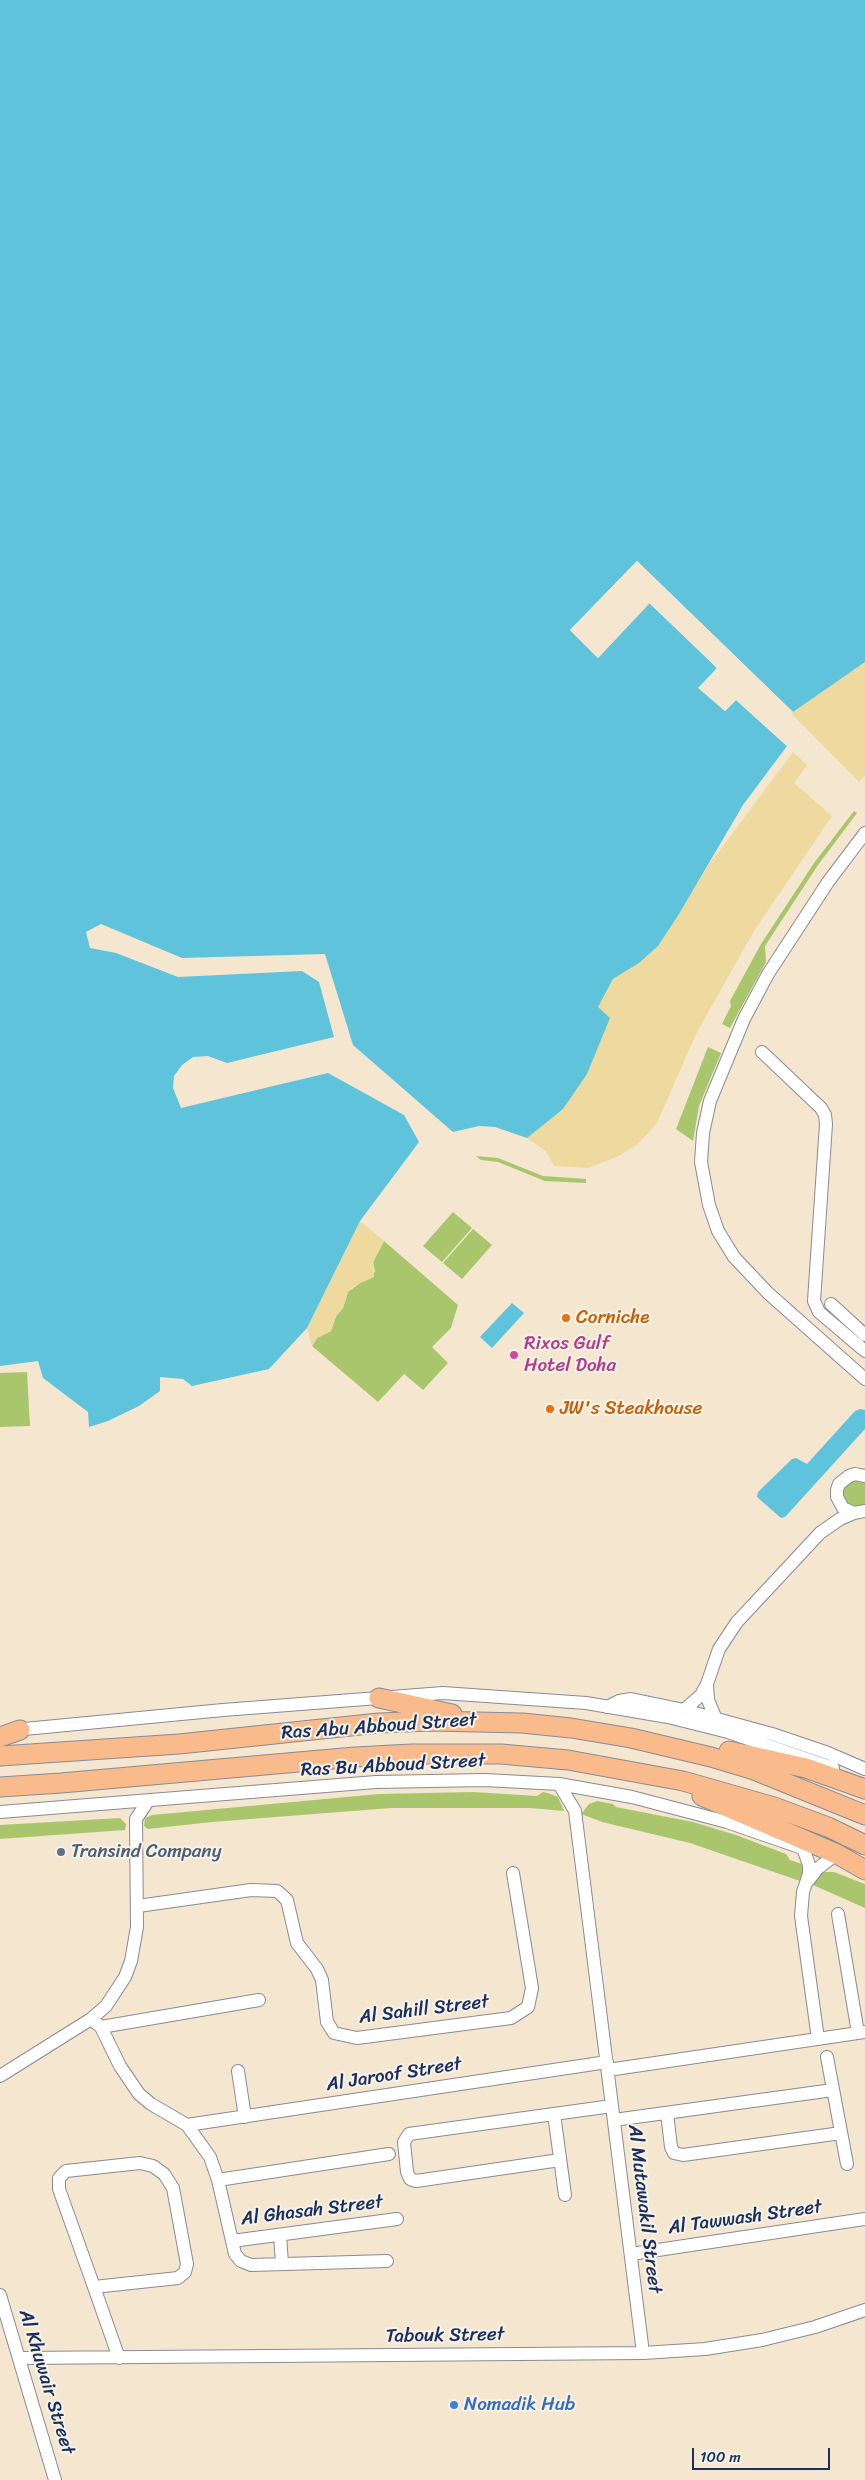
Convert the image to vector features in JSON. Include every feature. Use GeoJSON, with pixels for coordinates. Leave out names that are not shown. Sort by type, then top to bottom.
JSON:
{"type":"FeatureCollection","features":[{"type":"Feature","properties":{"kind":"highway"},"geometry":{"type":"LineString","coordinates":[[379,1698],[485,1721]]}},
{"type":"Feature","properties":{"kind":"highway","name":"Ras Abu Abboud Street"},"geometry":{"type":"LineString","coordinates":[[0,1756],[179,1744],[379,1723],[485,1721],[571,1728],[631,1738],[712,1757],[754,1770],[865,1815]]}},
{"type":"Feature","properties":{"kind":"highway"},"geometry":{"type":"LineString","coordinates":[[0,1736],[20,1730]]}},
{"type":"Feature","properties":{"kind":"highway"},"geometry":{"type":"LineString","coordinates":[[631,1738],[712,1747],[758,1757],[812,1770],[865,1789]]}},
{"type":"Feature","properties":{"kind":"highway","name":"Ras Abu Abboud Street"},"geometry":{"type":"LineString","coordinates":[[0,1786],[61,1784],[412,1754],[527,1756],[636,1771],[727,1792],[828,1827],[865,1845]]}},
{"type":"Feature","properties":{"kind":"highway"},"geometry":{"type":"LineString","coordinates":[[636,1771],[716,1801],[798,1836],[865,1871]]}},
{"type":"Feature","properties":{"kind":"street"},"geometry":{"type":"LineString","coordinates":[[865,834],[828,882],[752,1003],[710,1101],[703,1133],[701,1162],[709,1205],[718,1231],[734,1256],[768,1293],[865,1379]]}},
{"type":"Feature","properties":{"kind":"street"},"geometry":{"type":"LineString","coordinates":[[762,1052],[821,1108],[825,1115],[826,1124],[814,1301],[819,1312],[865,1352]]}},
{"type":"Feature","properties":{"kind":"street"},"geometry":{"type":"LineString","coordinates":[[831,1304],[865,1335]]}},
{"type":"Feature","properties":{"kind":"street"},"geometry":{"type":"LineString","coordinates":[[684,1710],[698,1700],[707,1684],[719,1649],[730,1631],[820,1533],[834,1510],[837,1490],[843,1479],[849,1476],[864,1475]]}},
{"type":"Feature","properties":{"kind":"street"},"geometry":{"type":"LineString","coordinates":[[837,1497],[843,1508],[860,1512]]}},
{"type":"Feature","properties":{"kind":"street"},"geometry":{"type":"LineString","coordinates":[[820,1533],[840,1519],[860,1512]]}},
{"type":"Feature","properties":{"kind":"street"},"geometry":{"type":"LineString","coordinates":[[707,1684],[708,1700],[715,1717]]}},
{"type":"Feature","properties":{"kind":"street"},"geometry":{"type":"LineString","coordinates":[[0,1732],[443,1693],[534,1698],[607,1707],[668,1718],[728,1732],[812,1760],[865,1782]]}},
{"type":"Feature","properties":{"kind":"street"},"geometry":{"type":"LineString","coordinates":[[607,1707],[619,1701],[632,1699],[715,1717],[786,1739],[865,1769]]}},
{"type":"Feature","properties":{"kind":"street","name":"Ras Bu Abboud Street"},"geometry":{"type":"LineString","coordinates":[[0,1812],[405,1780],[485,1780],[559,1784],[592,1789],[682,1809],[803,1848],[865,1871]]}},
{"type":"Feature","properties":{"kind":"street","name":"Al Mutawakil Street"},"geometry":{"type":"LineString","coordinates":[[559,1784],[575,1811],[643,2353]]}},
{"type":"Feature","properties":{"kind":"street"},"geometry":{"type":"LineString","coordinates":[[575,1811],[582,1799],[592,1789]]}},
{"type":"Feature","properties":{"kind":"street"},"geometry":{"type":"LineString","coordinates":[[96,2023],[125,1977],[135,1942],[138,1906],[136,1819],[148,1801]]}},
{"type":"Feature","properties":{"kind":"street"},"geometry":{"type":"LineString","coordinates":[[120,1804],[136,1819]]}},
{"type":"Feature","properties":{"kind":"street"},"geometry":{"type":"LineString","coordinates":[[803,1848],[809,1865],[801,1916],[818,2039]]}},
{"type":"Feature","properties":{"kind":"street"},"geometry":{"type":"LineString","coordinates":[[806,1885],[817,1869],[830,1859]]}},
{"type":"Feature","properties":{"kind":"street","name":"Al Sahill Street"},"geometry":{"type":"LineString","coordinates":[[138,1906],[251,1890],[277,1891],[287,1900],[297,1943],[317,1969],[322,1980],[327,2022],[334,2033],[357,2038],[511,2018],[528,2007],[532,1988],[512,1873]]}},
{"type":"Feature","properties":{"kind":"street"},"geometry":{"type":"LineString","coordinates":[[607,2066],[861,2032],[838,1914]]}},
{"type":"Feature","properties":{"kind":"street"},"geometry":{"type":"LineString","coordinates":[[0,2076],[96,2023],[259,2000]]}},
{"type":"Feature","properties":{"kind":"street","name":"Al Ghasah Street"},"geometry":{"type":"LineString","coordinates":[[96,2023],[120,2066],[139,2094],[151,2104],[187,2125],[210,2157],[218,2180],[235,2254],[241,2261],[251,2265],[387,2261]]}},
{"type":"Feature","properties":{"kind":"street"},"geometry":{"type":"LineString","coordinates":[[827,2056],[847,2164]]}},
{"type":"Feature","properties":{"kind":"street","name":"Al Jaroof Street"},"geometry":{"type":"LineString","coordinates":[[187,2125],[607,2066]]}},
{"type":"Feature","properties":{"kind":"street"},"geometry":{"type":"LineString","coordinates":[[238,2072],[245,2117]]}},
{"type":"Feature","properties":{"kind":"street"},"geometry":{"type":"LineString","coordinates":[[614,2120],[833,2090]]}},
{"type":"Feature","properties":{"kind":"street"},"geometry":{"type":"LineString","coordinates":[[560,2160],[416,2182],[410,2179],[407,2172],[404,2142],[409,2134],[612,2106]]}},
{"type":"Feature","properties":{"kind":"street"},"geometry":{"type":"LineString","coordinates":[[667,2113],[671,2147],[674,2153],[683,2155],[841,2133]]}},
{"type":"Feature","properties":{"kind":"street"},"geometry":{"type":"LineString","coordinates":[[554,2114],[565,2195]]}},
{"type":"Feature","properties":{"kind":"street"},"geometry":{"type":"LineString","coordinates":[[218,2180],[389,2154]]}},
{"type":"Feature","properties":{"kind":"street"},"geometry":{"type":"LineString","coordinates":[[94,2286],[178,2278],[185,2272],[187,2264],[173,2188],[164,2174],[153,2166],[140,2163],[66,2171],[59,2178],[59,2189],[119,2358]]}},
{"type":"Feature","properties":{"kind":"street","name":"Al Ghasah Street"},"geometry":{"type":"LineString","coordinates":[[232,2241],[397,2219]]}},
{"type":"Feature","properties":{"kind":"street","name":"Al Tawwash Street"},"geometry":{"type":"LineString","coordinates":[[631,2254],[865,2219]]}},
{"type":"Feature","properties":{"kind":"street"},"geometry":{"type":"LineString","coordinates":[[280,2235],[282,2264]]}},
{"type":"Feature","properties":{"kind":"street","name":"Al Khuwair Street"},"geometry":{"type":"LineString","coordinates":[[0,2295],[55,2480]]}},
{"type":"Feature","properties":{"kind":"street","name":"Tabouk Street"},"geometry":{"type":"LineString","coordinates":[[20,2358],[643,2353],[704,2348],[762,2340],[864,2315]]}},
{"type":"Feature","properties":{"kind":"green space"},"geometry":{"type":"Polygon","coordinates":[[[854,811],[857,813],[818,865],[765,946],[766,962],[730,1028],[722,1024],[731,1006],[730,1001],[761,944],[814,863],[854,811]]]}},
{"type":"Feature","properties":{"kind":"green space"},"geometry":{"type":"Polygon","coordinates":[[[708,1047],[721,1053],[699,1106],[693,1141],[676,1129],[708,1047]]]}},
{"type":"Feature","properties":{"kind":"green space"},"geometry":{"type":"Polygon","coordinates":[[[476,1156],[498,1158],[543,1176],[586,1179],[586,1183],[545,1181],[498,1162],[481,1160],[476,1156]]]}},
{"type":"Feature","properties":{"kind":"green space"},"geometry":{"type":"Polygon","coordinates":[[[453,1212],[472,1228],[442,1262],[423,1246],[453,1212]]]}},
{"type":"Feature","properties":{"kind":"green space"},"geometry":{"type":"Polygon","coordinates":[[[473,1229],[492,1245],[462,1279],[443,1263],[473,1229]]]}},
{"type":"Feature","properties":{"kind":"green space"},"geometry":{"type":"Polygon","coordinates":[[[384,1241],[458,1305],[451,1328],[432,1347],[448,1363],[423,1390],[404,1374],[378,1402],[312,1346],[317,1338],[331,1331],[336,1316],[343,1308],[348,1292],[375,1272],[373,1262],[384,1241]]]}},
{"type":"Feature","properties":{"kind":"green space"},"geometry":{"type":"Polygon","coordinates":[[[27,1372],[30,1426],[0,1427],[0,1373],[27,1372]]]}},
{"type":"Feature","properties":{"kind":"green space"},"geometry":{"type":"Polygon","coordinates":[[[852,1481],[865,1483],[865,1504],[862,1507],[853,1507],[844,1499],[843,1490],[852,1481]]]}},
{"type":"Feature","properties":{"kind":"green space"},"geometry":{"type":"Polygon","coordinates":[[[473,1792],[537,1796],[543,1792],[548,1793],[558,1797],[564,1811],[530,1808],[391,1808],[148,1829],[144,1826],[145,1818],[152,1815],[379,1794],[473,1792]]]}},
{"type":"Feature","properties":{"kind":"green space"},"geometry":{"type":"Polygon","coordinates":[[[597,1801],[613,1804],[616,1807],[693,1822],[736,1835],[786,1854],[790,1860],[802,1864],[804,1874],[800,1881],[690,1843],[602,1822],[581,1814],[589,1804],[597,1801]]]}},
{"type":"Feature","properties":{"kind":"green space"},"geometry":{"type":"Polygon","coordinates":[[[120,1818],[126,1824],[125,1830],[0,1839],[0,1825],[120,1818]]]}},
{"type":"Feature","properties":{"kind":"green space"},"geometry":{"type":"Polygon","coordinates":[[[822,1872],[834,1872],[865,1884],[865,1908],[813,1885],[822,1872]]]}},
{"type":"Feature","properties":{"kind":"sand"},"geometry":{"type":"Polygon","coordinates":[[[865,662],[865,776],[859,782],[791,713],[865,662]]]}},
{"type":"Feature","properties":{"kind":"sand"},"geometry":{"type":"Polygon","coordinates":[[[793,752],[807,765],[794,783],[832,816],[754,931],[696,1034],[657,1123],[638,1144],[619,1156],[588,1168],[554,1166],[546,1151],[527,1138],[566,1103],[598,1007],[613,979],[634,966],[658,946],[708,866],[793,752]]]}},
{"type":"Feature","properties":{"kind":"sand"},"geometry":{"type":"Polygon","coordinates":[[[360,1221],[384,1241],[373,1262],[374,1277],[354,1286],[348,1292],[343,1308],[336,1316],[331,1331],[317,1338],[312,1346],[307,1328],[360,1221]]]}},
{"type":"Feature","properties":{"kind":"water"},"geometry":{"type":"Polygon","coordinates":[[[0,0],[865,0],[865,662],[793,712],[637,561],[570,630],[598,658],[649,603],[717,668],[699,688],[725,711],[736,700],[787,746],[743,805],[658,946],[639,963],[613,979],[598,1007],[610,1018],[587,1074],[563,1109],[527,1138],[495,1127],[479,1126],[453,1132],[353,1045],[325,954],[182,958],[101,924],[86,932],[90,948],[116,953],[178,977],[302,971],[319,982],[334,1037],[227,1063],[208,1056],[193,1057],[182,1065],[174,1076],[173,1088],[181,1108],[328,1073],[404,1115],[419,1142],[360,1221],[307,1328],[269,1369],[192,1386],[183,1379],[160,1377],[160,1391],[139,1406],[108,1421],[89,1427],[88,1412],[43,1378],[38,1361],[0,1366],[0,0]]]}},
{"type":"Feature","properties":{"kind":"water"},"geometry":{"type":"Polygon","coordinates":[[[512,1303],[524,1313],[492,1348],[480,1337],[512,1303]]]}},
{"type":"Feature","properties":{"kind":"water"},"geometry":{"type":"Polygon","coordinates":[[[865,1410],[865,1429],[785,1517],[781,1518],[757,1497],[758,1492],[792,1459],[796,1458],[807,1464],[855,1411],[865,1410]]]}},
{"type":"Feature","properties":{"kind":"pier"},"geometry":{"type":"Polygon","coordinates":[[[637,561],[793,712],[791,713],[637,564],[574,630],[598,654],[651,601],[719,667],[702,688],[725,708],[734,698],[737,698],[789,744],[789,748],[736,700],[725,711],[698,688],[717,668],[650,603],[598,658],[570,630],[637,561]]]}},
{"type":"Feature","properties":{"kind":"place","name":"Corniche"},"geometry":{"type":"Point","coordinates":[566,1318]}},
{"type":"Feature","properties":{"kind":"place","name":"Rixos Gulf Hotel Doha"},"geometry":{"type":"Point","coordinates":[514,1355]}},
{"type":"Feature","properties":{"kind":"place","name":"JW's Steakhouse"},"geometry":{"type":"Point","coordinates":[550,1409]}},
{"type":"Feature","properties":{"kind":"place","name":"Transind Company"},"geometry":{"type":"Point","coordinates":[61,1852]}},
{"type":"Feature","properties":{"kind":"place","name":"Nomadik Hub"},"geometry":{"type":"Point","coordinates":[454,2405]}}]}
